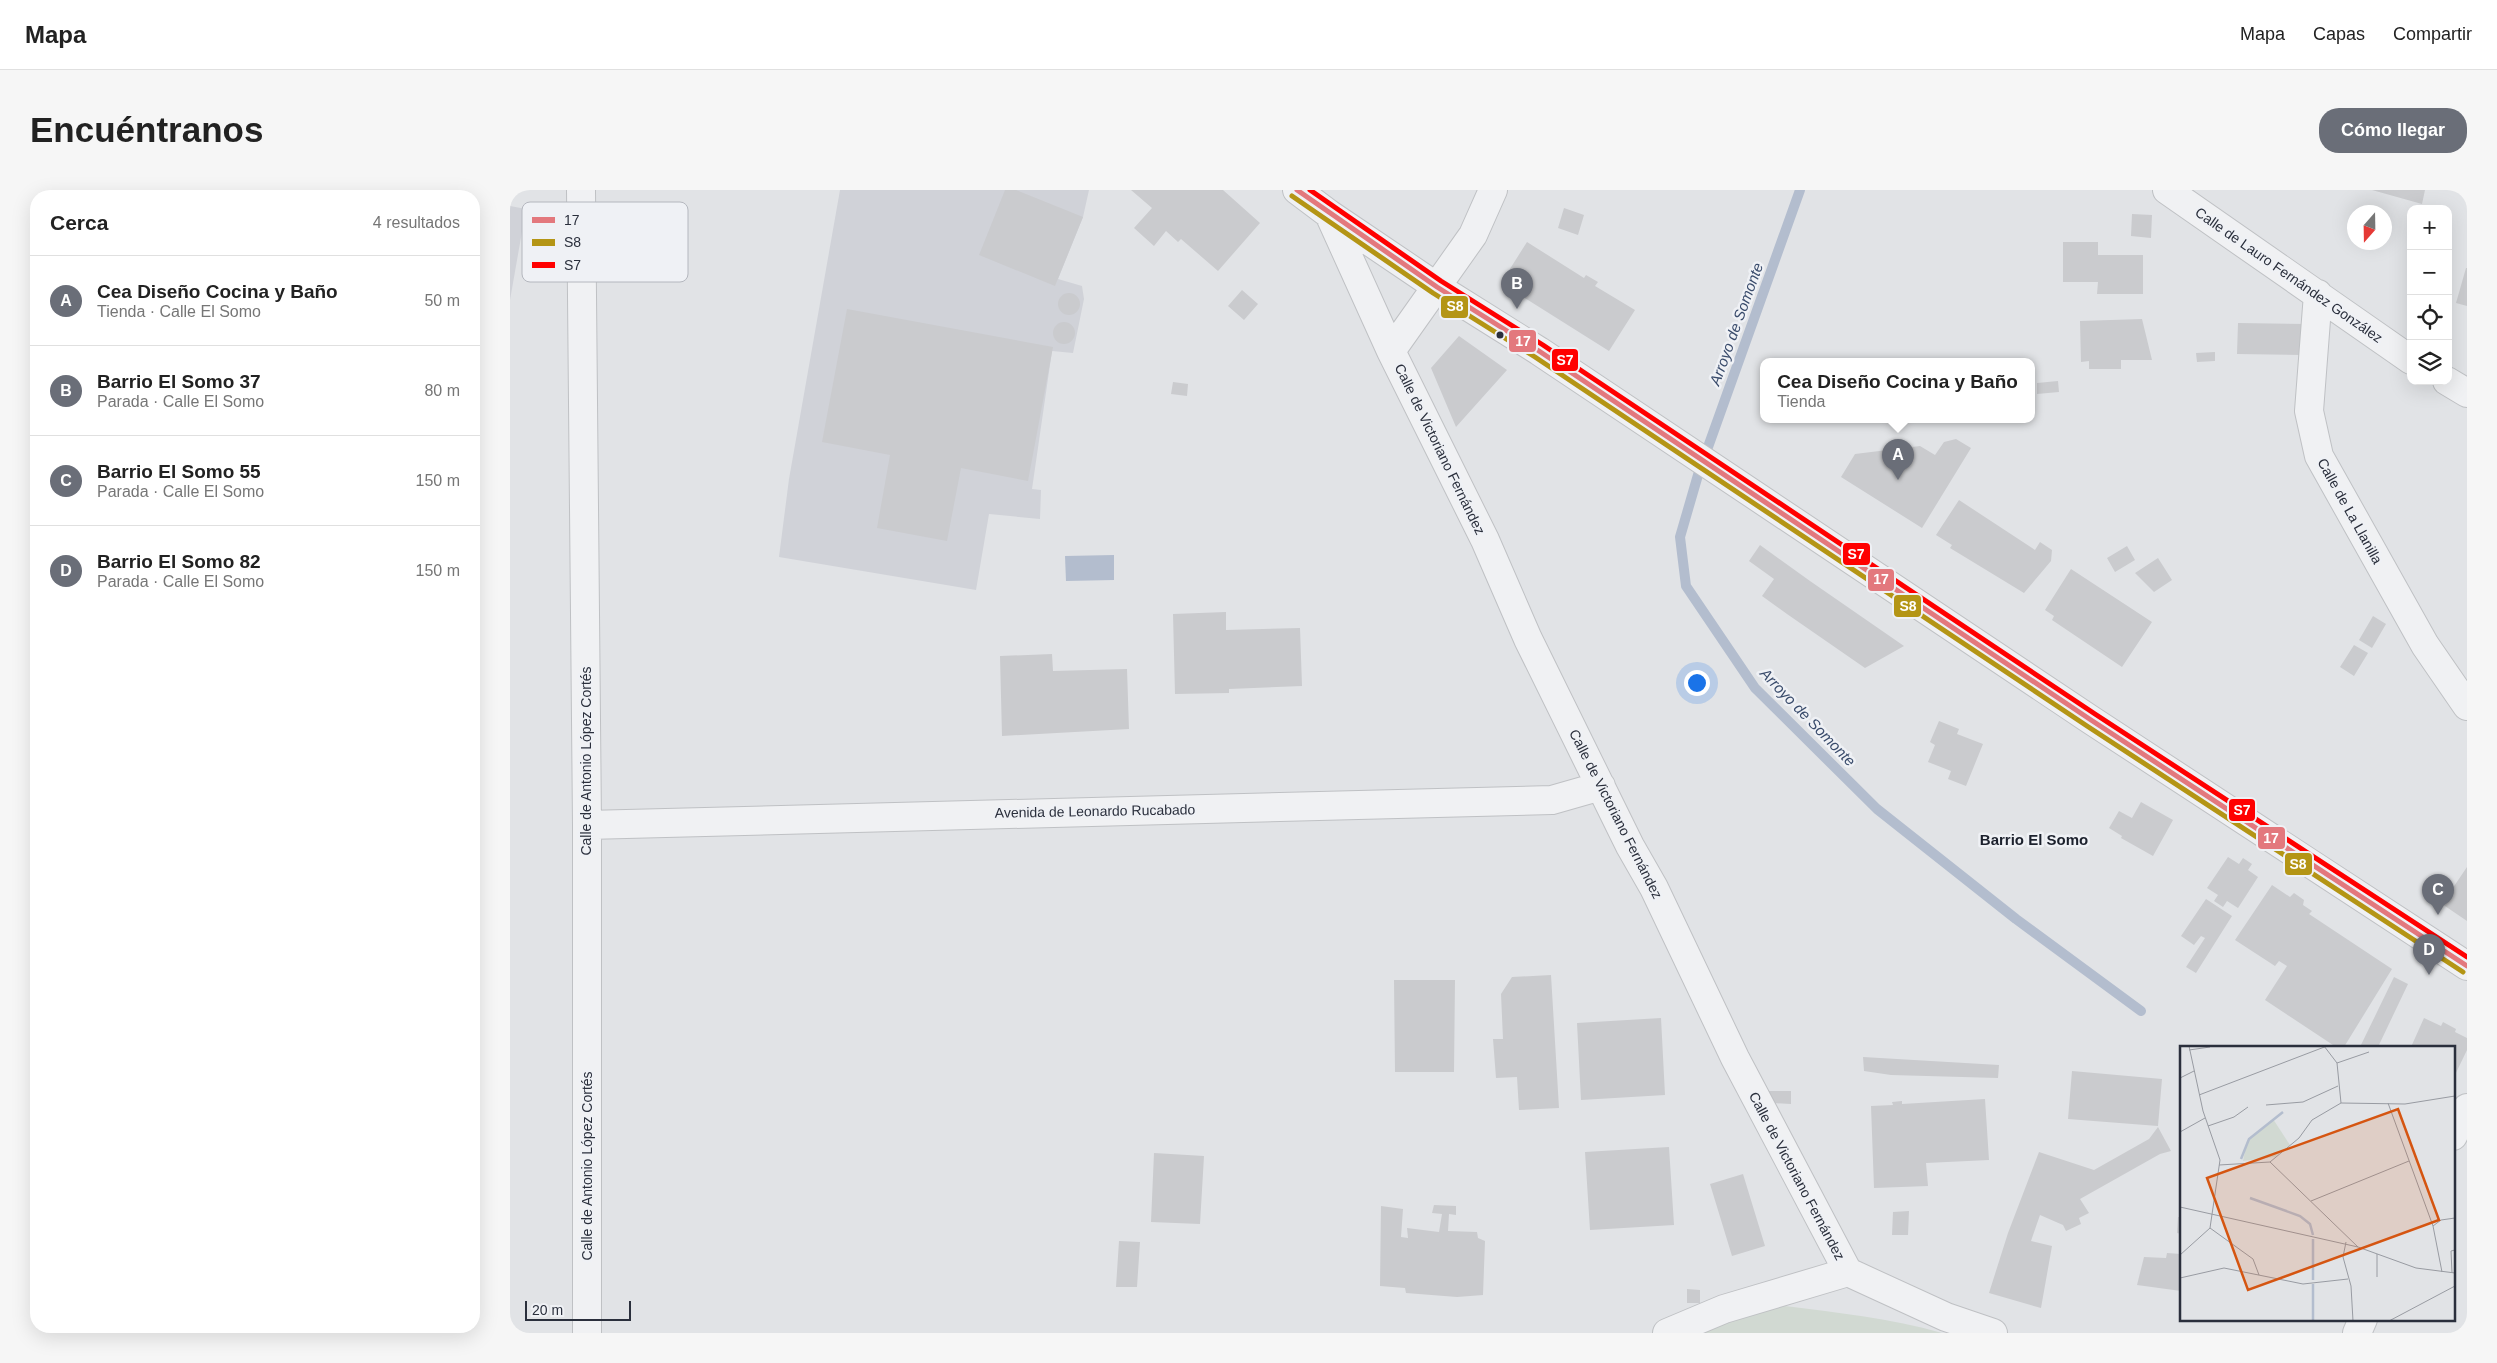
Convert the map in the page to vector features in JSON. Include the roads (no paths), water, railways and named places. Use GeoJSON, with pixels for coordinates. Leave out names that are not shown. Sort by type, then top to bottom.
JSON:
{"type":"FeatureCollection","features":[{"type":"Feature","properties":{"kind":"street"},"geometry":{"type":"LineString","coordinates":[[1297,190],[1329,214],[1437,287],[1539,351],[2091,720],[2467,966]]}},
{"type":"Feature","properties":{"kind":"street","name":"Calle de Victoriano Fernández"},"geometry":{"type":"LineString","coordinates":[[1391,351],[1473,235],[1493,190]]}},
{"type":"Feature","properties":{"kind":"street","name":"Calle de Lauro Fernández González"},"geometry":{"type":"LineString","coordinates":[[2167,190],[2407,357]]}},
{"type":"Feature","properties":{"kind":"street","name":"Calle de Victoriano Fernández"},"geometry":{"type":"LineString","coordinates":[[1329,214],[1391,351],[1485,540],[1528,639],[1630,846],[1654,888],[1735,1058],[1848,1272],[1946,1317],[1993,1333]]}},
{"type":"Feature","properties":{"kind":"street","name":"Calle de Antonio López Cortés"},"geometry":{"type":"LineString","coordinates":[[582,282],[587,824],[587,1333]]}},
{"type":"Feature","properties":{"kind":"street","name":"Calle de La Llanilla"},"geometry":{"type":"LineString","coordinates":[[2318,294],[2308,411],[2319,456],[2425,645],[2467,706]]}},
{"type":"Feature","properties":{"kind":"street"},"geometry":{"type":"LineString","coordinates":[[2452,384],[2467,393]]}},
{"type":"Feature","properties":{"kind":"street","name":"Avenida de Leonardo Rucabado"},"geometry":{"type":"LineString","coordinates":[[587,824],[1552,800],[1601,786]]}},
{"type":"Feature","properties":{"kind":"street"},"geometry":{"type":"LineString","coordinates":[[2454,1134],[2467,1108]]}},
{"type":"Feature","properties":{"kind":"street","name":"Calle de Victoriano Fernández"},"geometry":{"type":"LineString","coordinates":[[1667,1333],[1724,1309],[1848,1272]]}},
{"type":"Feature","properties":{"kind":"street"},"geometry":{"type":"LineString","coordinates":[[2357,1333],[2363,1320]]}},
{"type":"Feature","properties":{"kind":"water"},"geometry":{"type":"Polygon","coordinates":[[[1114,555],[1114,580],[1066,581],[1065,556],[1114,555]]]}},
{"type":"Feature","properties":{"kind":"waterway","name":"Arroyo de Somonte"},"geometry":{"type":"LineString","coordinates":[[1800,190],[1698,475],[1680,537],[1686,586],[1755,688],[1877,809],[2016,919],[2141,1011]]}},
{"type":"Feature","properties":{"kind":"place","name":"Barrio El Somo 37"},"geometry":{"type":"Point","coordinates":[1517,309]}},
{"type":"Feature","properties":{"kind":"place","name":"Cea Diseño Cocina y Baño"},"geometry":{"type":"Point","coordinates":[1898,480]}},
{"type":"Feature","properties":{"kind":"place","name":"Barrio El Somo 55"},"geometry":{"type":"Point","coordinates":[2438,915]}},
{"type":"Feature","properties":{"kind":"place","name":"Barrio El Somo 82"},"geometry":{"type":"Point","coordinates":[2429,975]}},
{"type":"Feature","properties":{"kind":"district","name":"Barrio El Somo"},"geometry":{"type":"Point","coordinates":[2034,839]}}]}
